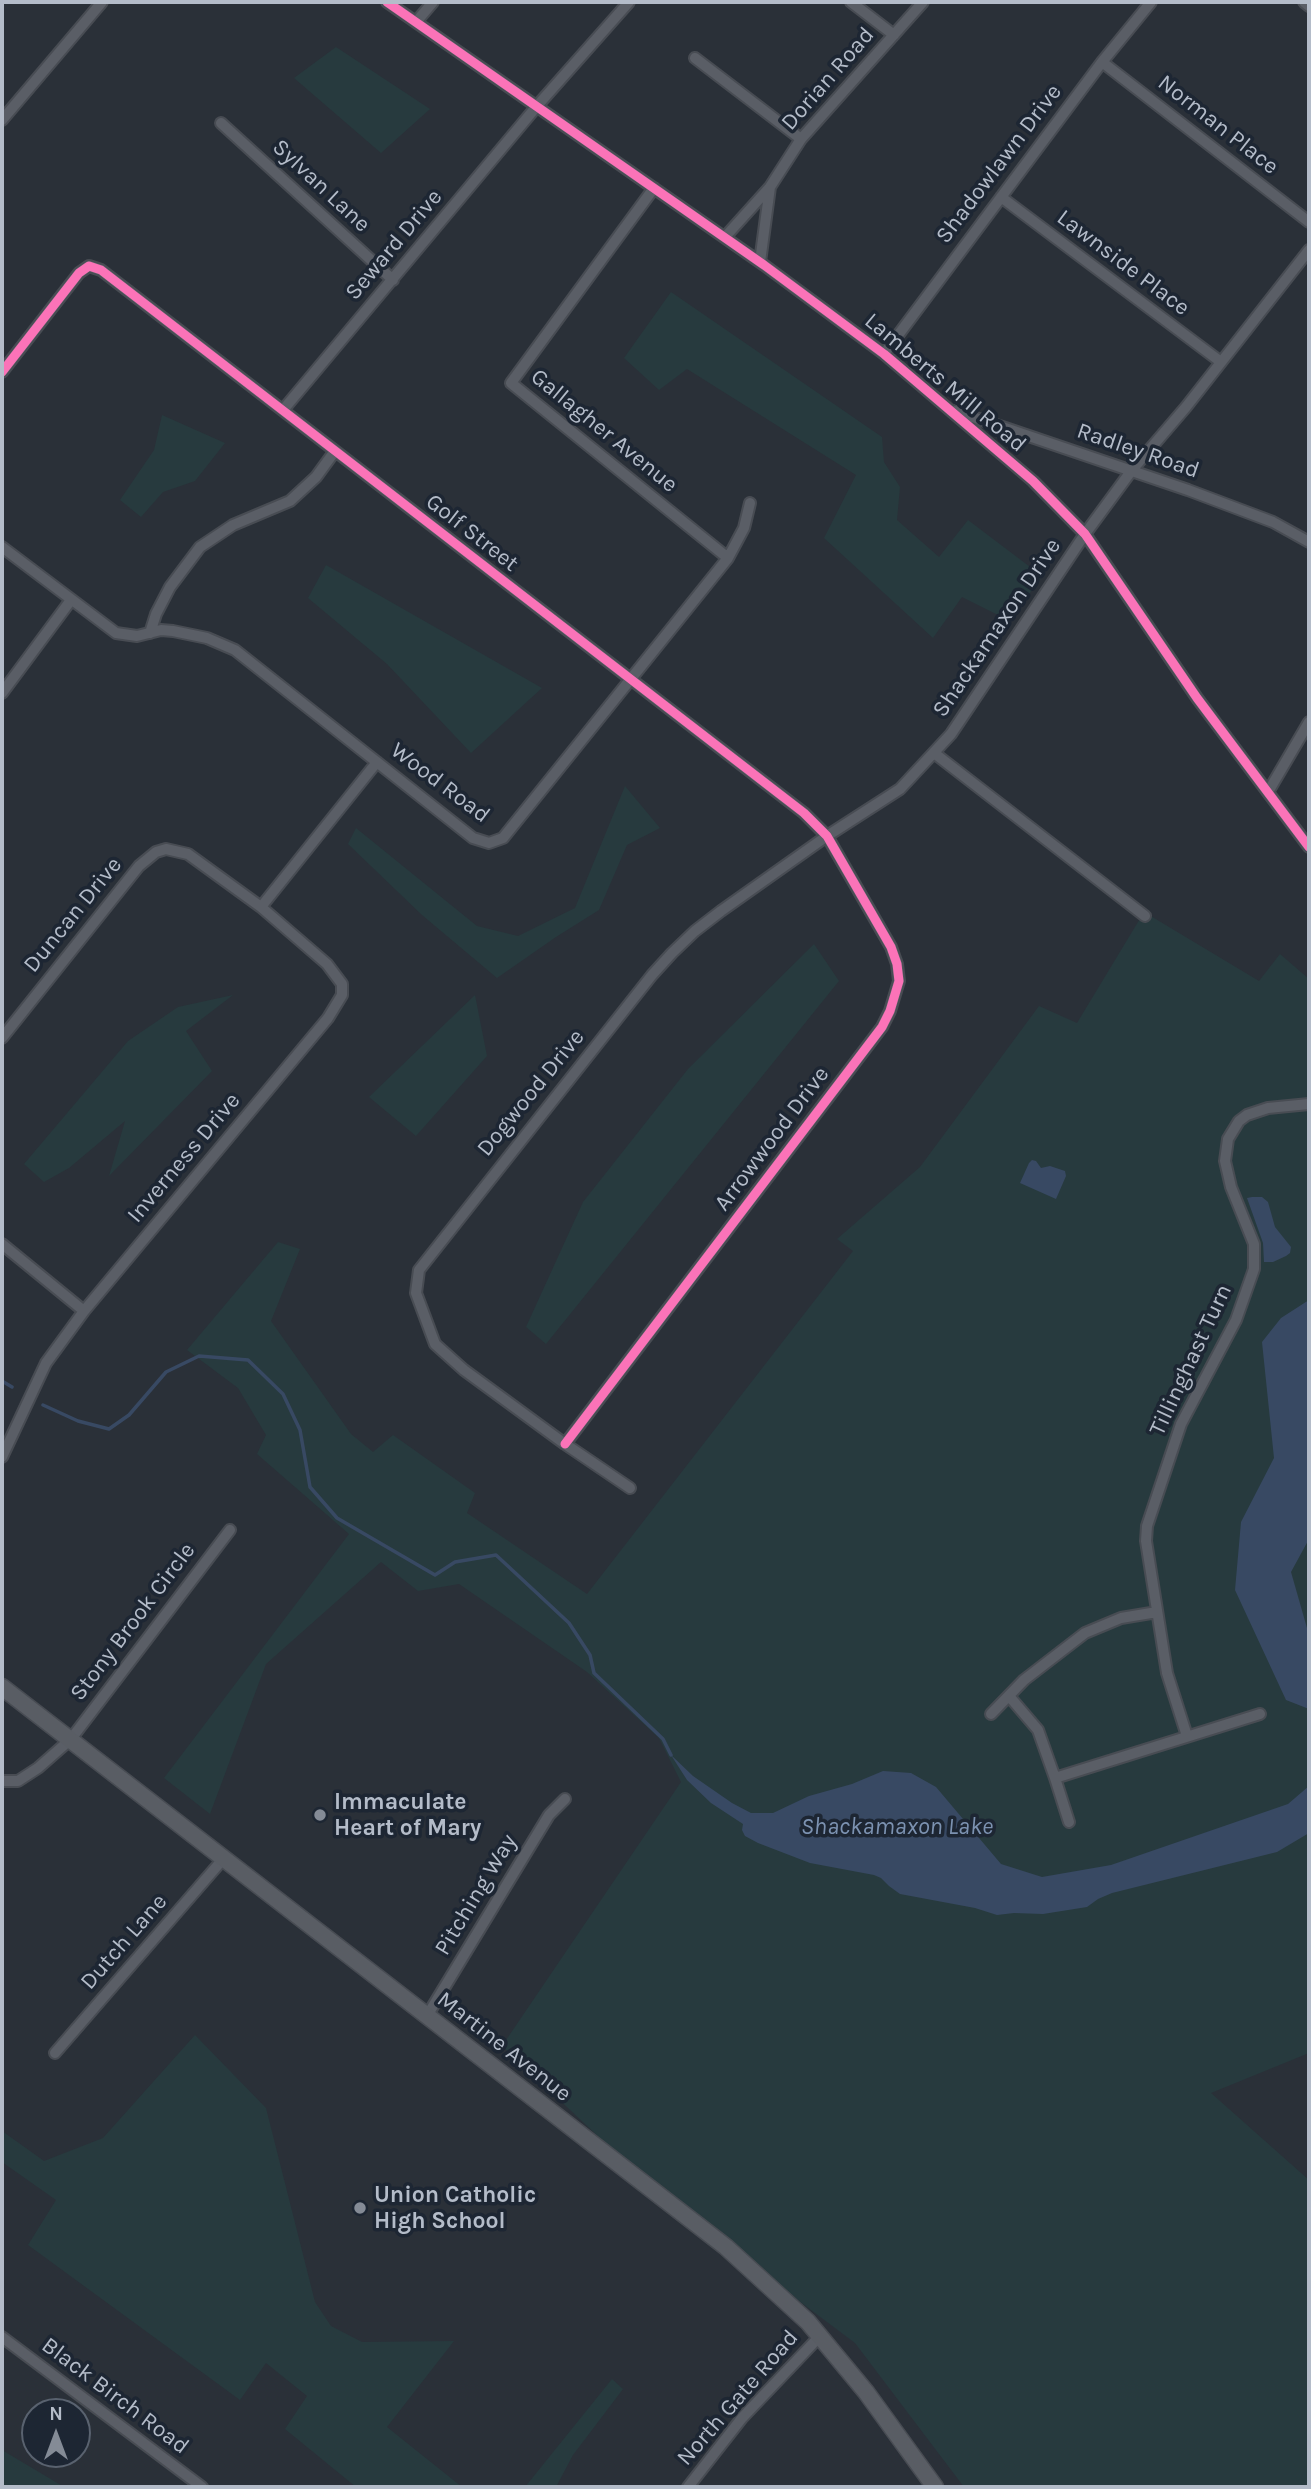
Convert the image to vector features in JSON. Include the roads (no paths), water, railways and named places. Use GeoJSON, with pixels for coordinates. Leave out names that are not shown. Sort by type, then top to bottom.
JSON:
{"type":"FeatureCollection","features":[{"type":"Feature","properties":{"kind":"main road","name":"Martine Avenue"},"geometry":{"type":"LineString","coordinates":[[2,1687],[726,2247],[808,2322],[866,2392],[935,2487]]}},
{"type":"Feature","properties":{"kind":"street"},"geometry":{"type":"LineString","coordinates":[[2,120],[102,2]]}},
{"type":"Feature","properties":{"kind":"street","name":"Lamberts Mill Road"},"geometry":{"type":"LineString","coordinates":[[387,2],[760,262],[884,354],[1033,481],[1085,534],[1196,698],[1309,847]]}},
{"type":"Feature","properties":{"kind":"street"},"geometry":{"type":"LineString","coordinates":[[416,22],[433,2]]}},
{"type":"Feature","properties":{"kind":"street","name":"Seward Drive"},"geometry":{"type":"LineString","coordinates":[[283,411],[537,106],[629,2]]}},
{"type":"Feature","properties":{"kind":"street"},"geometry":{"type":"LineString","coordinates":[[851,2],[894,35]]}},
{"type":"Feature","properties":{"kind":"street","name":"Dorian Road"},"geometry":{"type":"LineString","coordinates":[[725,237],[770,187],[801,139],[923,2]]}},
{"type":"Feature","properties":{"kind":"street","name":"Shadowlawn Drive"},"geometry":{"type":"LineString","coordinates":[[884,354],[1102,62],[1151,2]]}},
{"type":"Feature","properties":{"kind":"street"},"geometry":{"type":"LineString","coordinates":[[1304,2],[1309,6]]}},
{"type":"Feature","properties":{"kind":"street"},"geometry":{"type":"LineString","coordinates":[[695,58],[801,139]]}},
{"type":"Feature","properties":{"kind":"street","name":"Norman Place"},"geometry":{"type":"LineString","coordinates":[[1102,62],[1309,222]]}},
{"type":"Feature","properties":{"kind":"street","name":"Sylvan Lane"},"geometry":{"type":"LineString","coordinates":[[221,122],[393,280]]}},
{"type":"Feature","properties":{"kind":"street","name":"Dorian Road"},"geometry":{"type":"LineString","coordinates":[[760,262],[770,187]]}},
{"type":"Feature","properties":{"kind":"street","name":"Gallagher Avenue"},"geometry":{"type":"LineString","coordinates":[[654,188],[511,383],[727,558]]}},
{"type":"Feature","properties":{"kind":"street","name":"Lawnside Place"},"geometry":{"type":"LineString","coordinates":[[1001,197],[1221,362]]}},
{"type":"Feature","properties":{"kind":"street","name":"Shackamaxon Drive"},"geometry":{"type":"LineString","coordinates":[[1145,916],[934,753],[951,734],[1085,534],[1132,470],[1186,407],[1309,250]]}},
{"type":"Feature","properties":{"kind":"street","name":"Golf Street"},"geometry":{"type":"LineString","coordinates":[[2,372],[79,273],[89,266],[101,270],[804,813],[827,836]]}},
{"type":"Feature","properties":{"kind":"street","name":"Radley Road"},"geometry":{"type":"LineString","coordinates":[[949,409],[1132,470],[1273,522],[1309,542]]}},
{"type":"Feature","properties":{"kind":"street"},"geometry":{"type":"LineString","coordinates":[[150,633],[170,587],[200,547],[233,525],[290,501],[316,477],[335,451]]}},
{"type":"Feature","properties":{"kind":"street","name":"Wood Road"},"geometry":{"type":"LineString","coordinates":[[2,547],[116,633],[137,636],[161,630],[173,631],[206,638],[234,650],[473,838],[489,843],[503,838],[727,558],[744,528],[750,503]]}},
{"type":"Feature","properties":{"kind":"street"},"geometry":{"type":"LineString","coordinates":[[2,693],[71,600]]}},
{"type":"Feature","properties":{"kind":"street"},"geometry":{"type":"LineString","coordinates":[[1268,792],[1309,722]]}},
{"type":"Feature","properties":{"kind":"street","name":"Dogwood Drive"},"geometry":{"type":"LineString","coordinates":[[630,1488],[453,1362],[435,1344],[416,1293],[419,1270],[672,953],[695,931],[827,836],[900,789],[934,753]]}},
{"type":"Feature","properties":{"kind":"street"},"geometry":{"type":"LineString","coordinates":[[261,907],[377,762]]}},
{"type":"Feature","properties":{"kind":"street","name":"Arrowwood Drive"},"geometry":{"type":"LineString","coordinates":[[565,1444],[873,1038],[890,1011],[899,981],[891,947],[827,836]]}},
{"type":"Feature","properties":{"kind":"street","name":"Duncan Drive"},"geometry":{"type":"LineString","coordinates":[[2,1037],[139,866],[156,852],[166,849],[188,853],[261,907]]}},
{"type":"Feature","properties":{"kind":"street","name":"Inverness Drive"},"geometry":{"type":"LineString","coordinates":[[2,1457],[46,1363],[84,1311],[337,1006],[342,995],[342,984],[337,976],[327,964],[261,907]]}},
{"type":"Feature","properties":{"kind":"street","name":"Tillinghast Turn"},"geometry":{"type":"LineString","coordinates":[[1188,1736],[1167,1672],[1146,1541],[1147,1526],[1181,1424],[1236,1320],[1254,1269],[1254,1244],[1231,1187],[1224,1161],[1228,1139],[1239,1121],[1247,1115],[1268,1108],[1309,1104]]}},
{"type":"Feature","properties":{"kind":"street"},"geometry":{"type":"LineString","coordinates":[[2,1244],[84,1311]]}},
{"type":"Feature","properties":{"kind":"street","name":"Stony Brook Circle"},"geometry":{"type":"LineString","coordinates":[[2,1781],[18,1781],[38,1768],[70,1740],[230,1530]]}},
{"type":"Feature","properties":{"kind":"street"},"geometry":{"type":"LineString","coordinates":[[991,1714],[1024,1680],[1085,1633],[1121,1618],[1157,1612]]}},
{"type":"Feature","properties":{"kind":"street"},"geometry":{"type":"LineString","coordinates":[[1009,1696],[1038,1730],[1069,1822]]}},
{"type":"Feature","properties":{"kind":"street"},"geometry":{"type":"LineString","coordinates":[[1055,1778],[1260,1714]]}},
{"type":"Feature","properties":{"kind":"street","name":"Pitching Way"},"geometry":{"type":"LineString","coordinates":[[427,2016],[549,1815],[565,1799]]}},
{"type":"Feature","properties":{"kind":"street","name":"Dutch Lane"},"geometry":{"type":"LineString","coordinates":[[55,2053],[223,1858]]}},
{"type":"Feature","properties":{"kind":"street","name":"North Gate Road"},"geometry":{"type":"LineString","coordinates":[[688,2487],[742,2418],[820,2336]]}},
{"type":"Feature","properties":{"kind":"street","name":"Black Birch Road"},"geometry":{"type":"LineString","coordinates":[[2,2337],[202,2487]]}},
{"type":"Feature","properties":{"kind":"water"},"geometry":{"type":"Polygon","coordinates":[[[1032,1160],[1041,1168],[1050,1166],[1065,1171],[1066,1176],[1056,1199],[1020,1183],[1032,1160]]]}},
{"type":"Feature","properties":{"kind":"water"},"geometry":{"type":"Polygon","coordinates":[[[1262,1197],[1268,1202],[1275,1227],[1291,1247],[1290,1253],[1273,1262],[1264,1262],[1263,1243],[1247,1198],[1262,1197]]]}},
{"type":"Feature","properties":{"kind":"water"},"geometry":{"type":"Polygon","coordinates":[[[1309,1300],[1309,1539],[1291,1572],[1309,1635],[1309,1709],[1286,1700],[1235,1590],[1241,1522],[1274,1458],[1262,1342],[1281,1318],[1309,1300]]]}},
{"type":"Feature","properties":{"kind":"water","name":"Shackamaxon Lake"},"geometry":{"type":"Polygon","coordinates":[[[671,1755],[693,1776],[751,1813],[773,1813],[809,1796],[852,1784],[883,1771],[911,1773],[936,1787],[1001,1864],[1042,1877],[1111,1865],[1288,1804],[1309,1786],[1309,1833],[1277,1852],[1112,1893],[1087,1907],[1043,1914],[997,1915],[975,1908],[900,1894],[874,1875],[810,1863],[758,1843],[745,1836],[743,1824],[711,1803],[687,1780],[671,1755]]]}},
{"type":"Feature","properties":{"kind":"waterway"},"geometry":{"type":"LineString","coordinates":[[43,1405],[78,1421],[109,1429],[129,1415],[166,1372],[199,1356],[248,1360],[283,1394],[300,1430],[310,1487],[337,1518],[435,1575],[455,1562],[496,1555],[569,1623],[590,1655],[594,1673],[663,1739],[671,1755]]}},
{"type":"Feature","properties":{"kind":"waterway"},"geometry":{"type":"LineString","coordinates":[[2,1381],[12,1387]]}},
{"type":"Feature","properties":{"kind":"place","name":"Immaculate Heart of Mary"},"geometry":{"type":"Point","coordinates":[320,1815]}},
{"type":"Feature","properties":{"kind":"place","name":"Union Catholic High School"},"geometry":{"type":"Point","coordinates":[360,2208]}}]}
